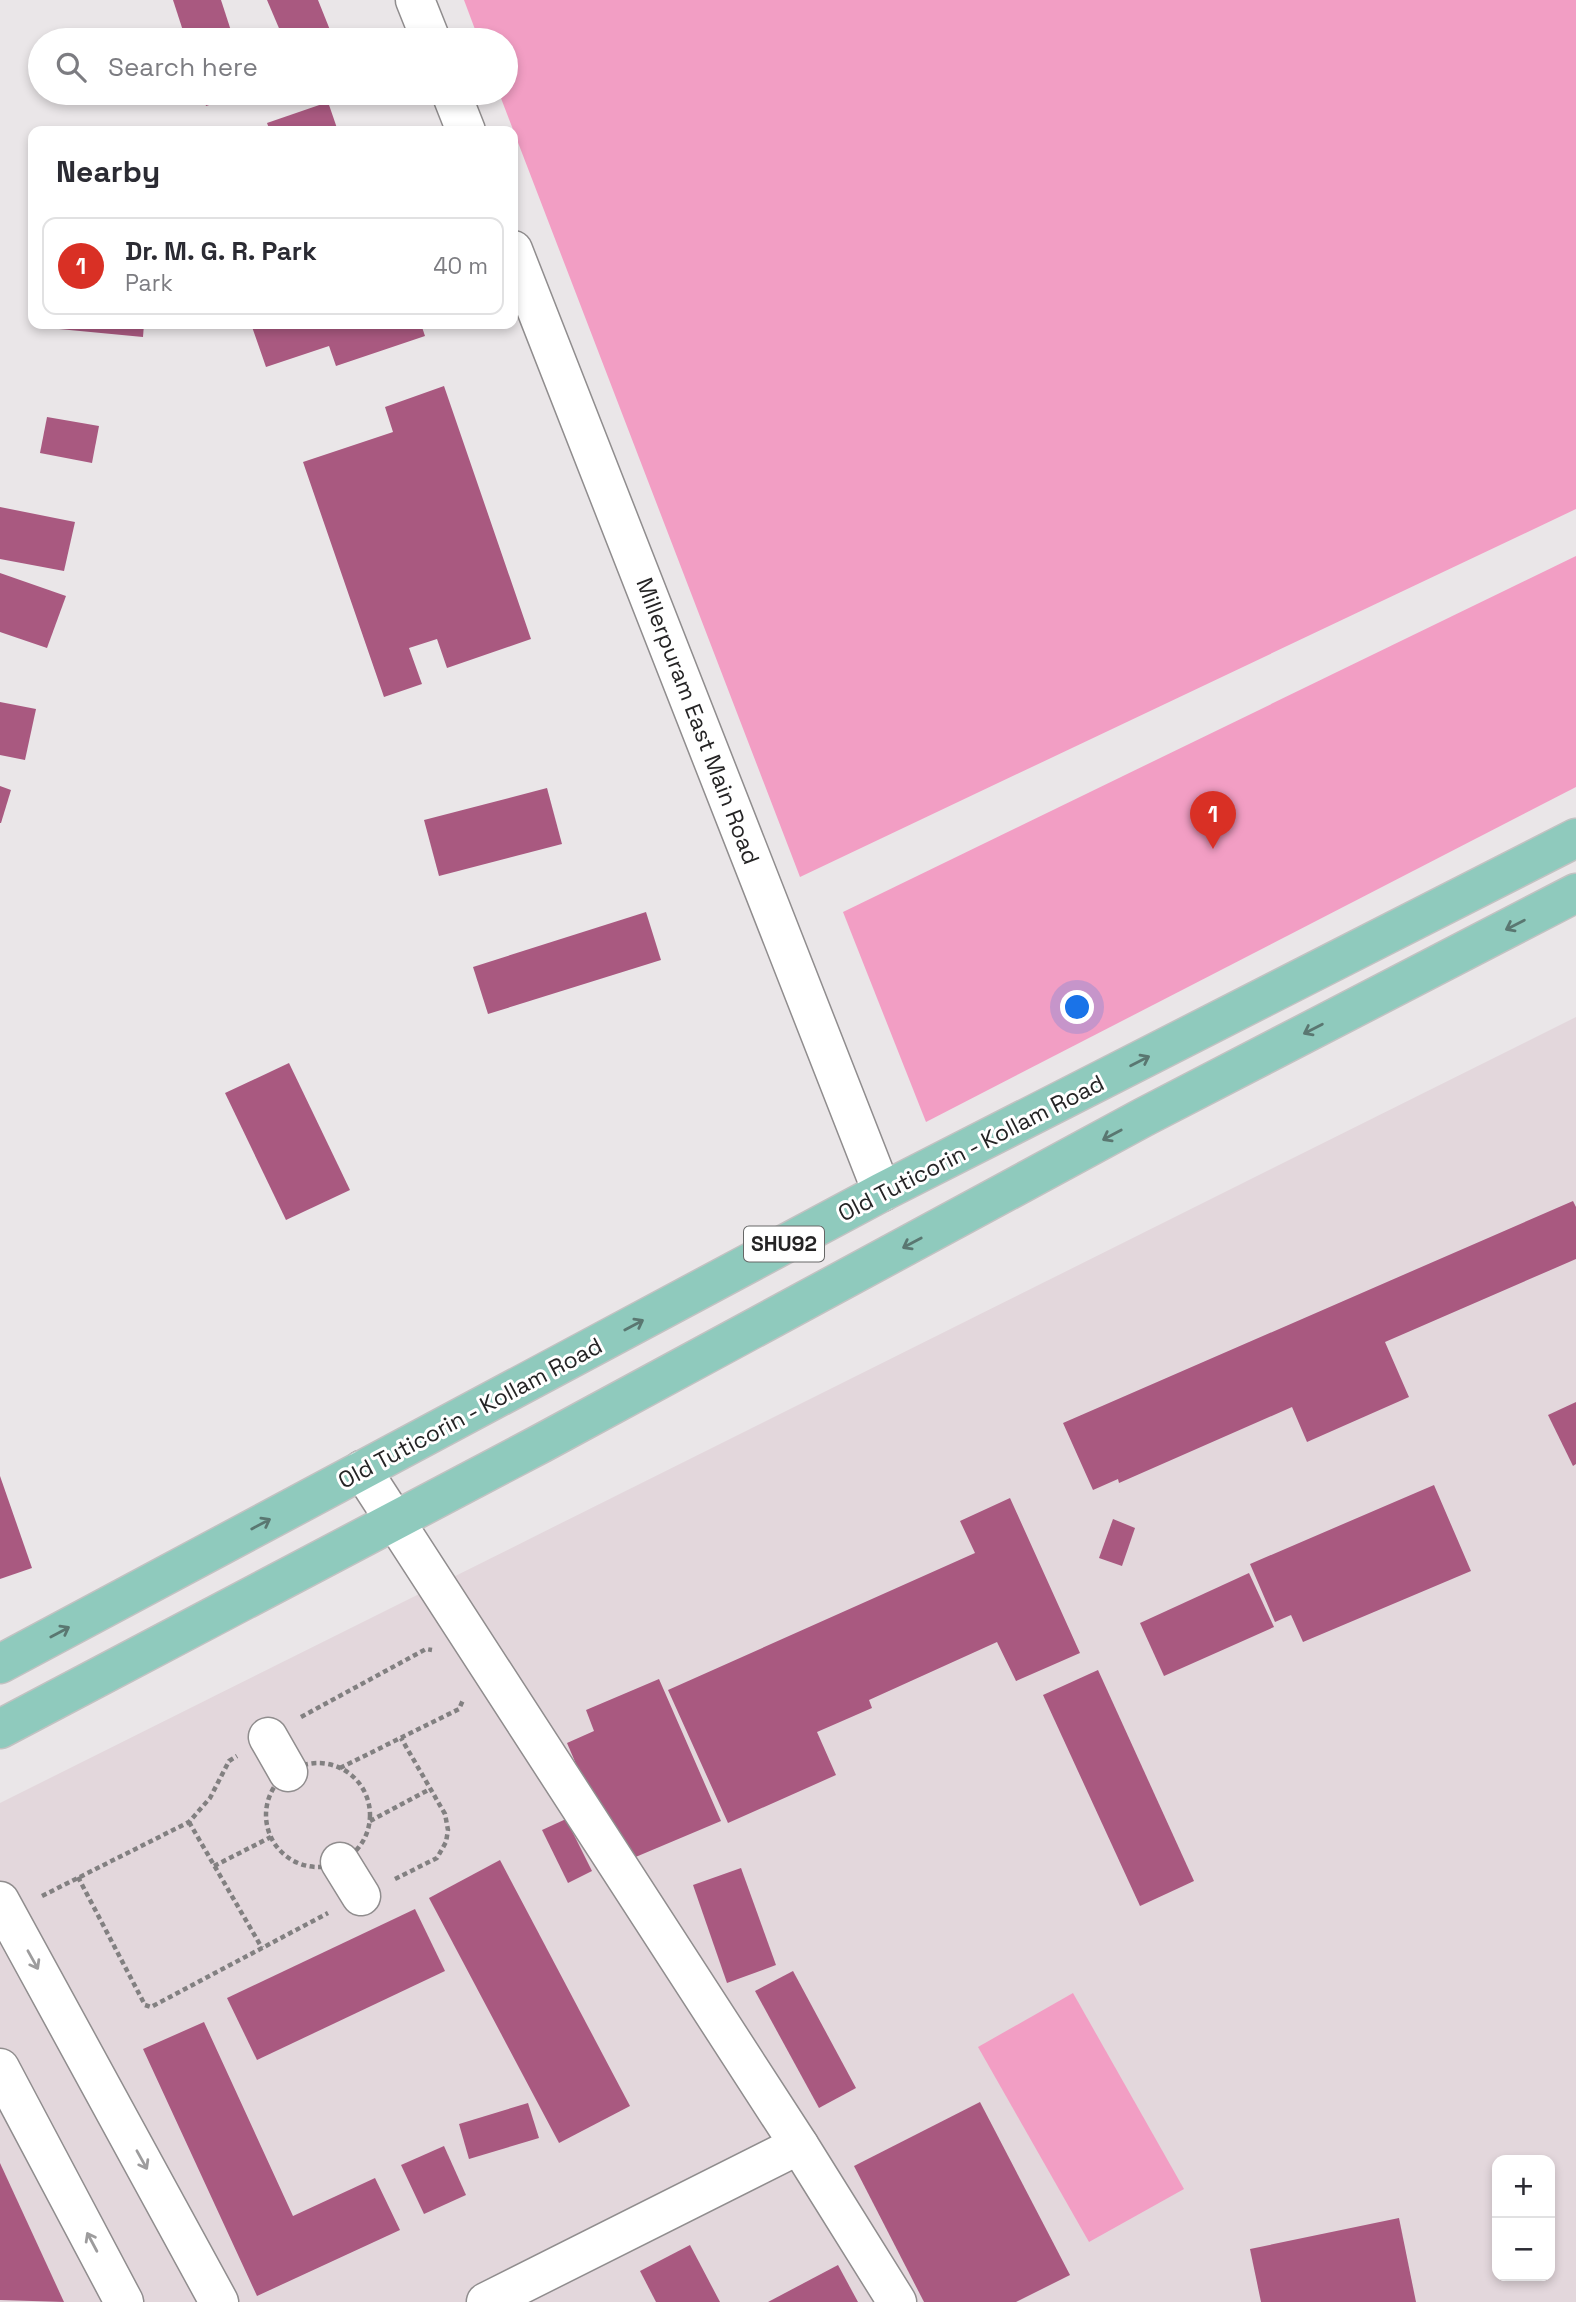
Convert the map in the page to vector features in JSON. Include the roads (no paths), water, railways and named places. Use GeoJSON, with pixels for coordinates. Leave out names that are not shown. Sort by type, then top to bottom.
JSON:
{"type":"FeatureCollection","features":[{"type":"Feature","properties":{"kind":"main road","name":"Old Tuticorin - Kollam Road"},"geometry":{"type":"LineString","coordinates":[[0,1664],[882,1192],[1576,838]]}},
{"type":"Feature","properties":{"kind":"main road"},"geometry":{"type":"LineString","coordinates":[[0,1729],[396,1520],[1144,1117],[1576,893]]}},
{"type":"Feature","properties":{"kind":"street"},"geometry":{"type":"LineString","coordinates":[[415,0],[426,28]]}},
{"type":"Feature","properties":{"kind":"street"},"geometry":{"type":"LineString","coordinates":[[456,105],[464,126]]}},
{"type":"Feature","properties":{"kind":"street","name":"Millerpuram East Main Road"},"geometry":{"type":"LineString","coordinates":[[518,263],[882,1192]]}},
{"type":"Feature","properties":{"kind":"street"},"geometry":{"type":"LineString","coordinates":[[362,1470],[799,2145],[897,2302]]}},
{"type":"Feature","properties":{"kind":"street"},"geometry":{"type":"LineString","coordinates":[[268,1737],[288,1772]]}},
{"type":"Feature","properties":{"kind":"street"},"geometry":{"type":"LineString","coordinates":[[340,1862],[361,1896]]}},
{"type":"Feature","properties":{"kind":"street"},"geometry":{"type":"LineString","coordinates":[[0,1900],[219,2302]]}},
{"type":"Feature","properties":{"kind":"street"},"geometry":{"type":"LineString","coordinates":[[0,2068],[124,2302]]}},
{"type":"Feature","properties":{"kind":"street"},"geometry":{"type":"LineString","coordinates":[[486,2302],[799,2145]]}},
{"type":"Feature","properties":{"kind":"place","name":"Dr. M. G. R. Park"},"geometry":{"type":"Point","coordinates":[1213,849]}}]}
